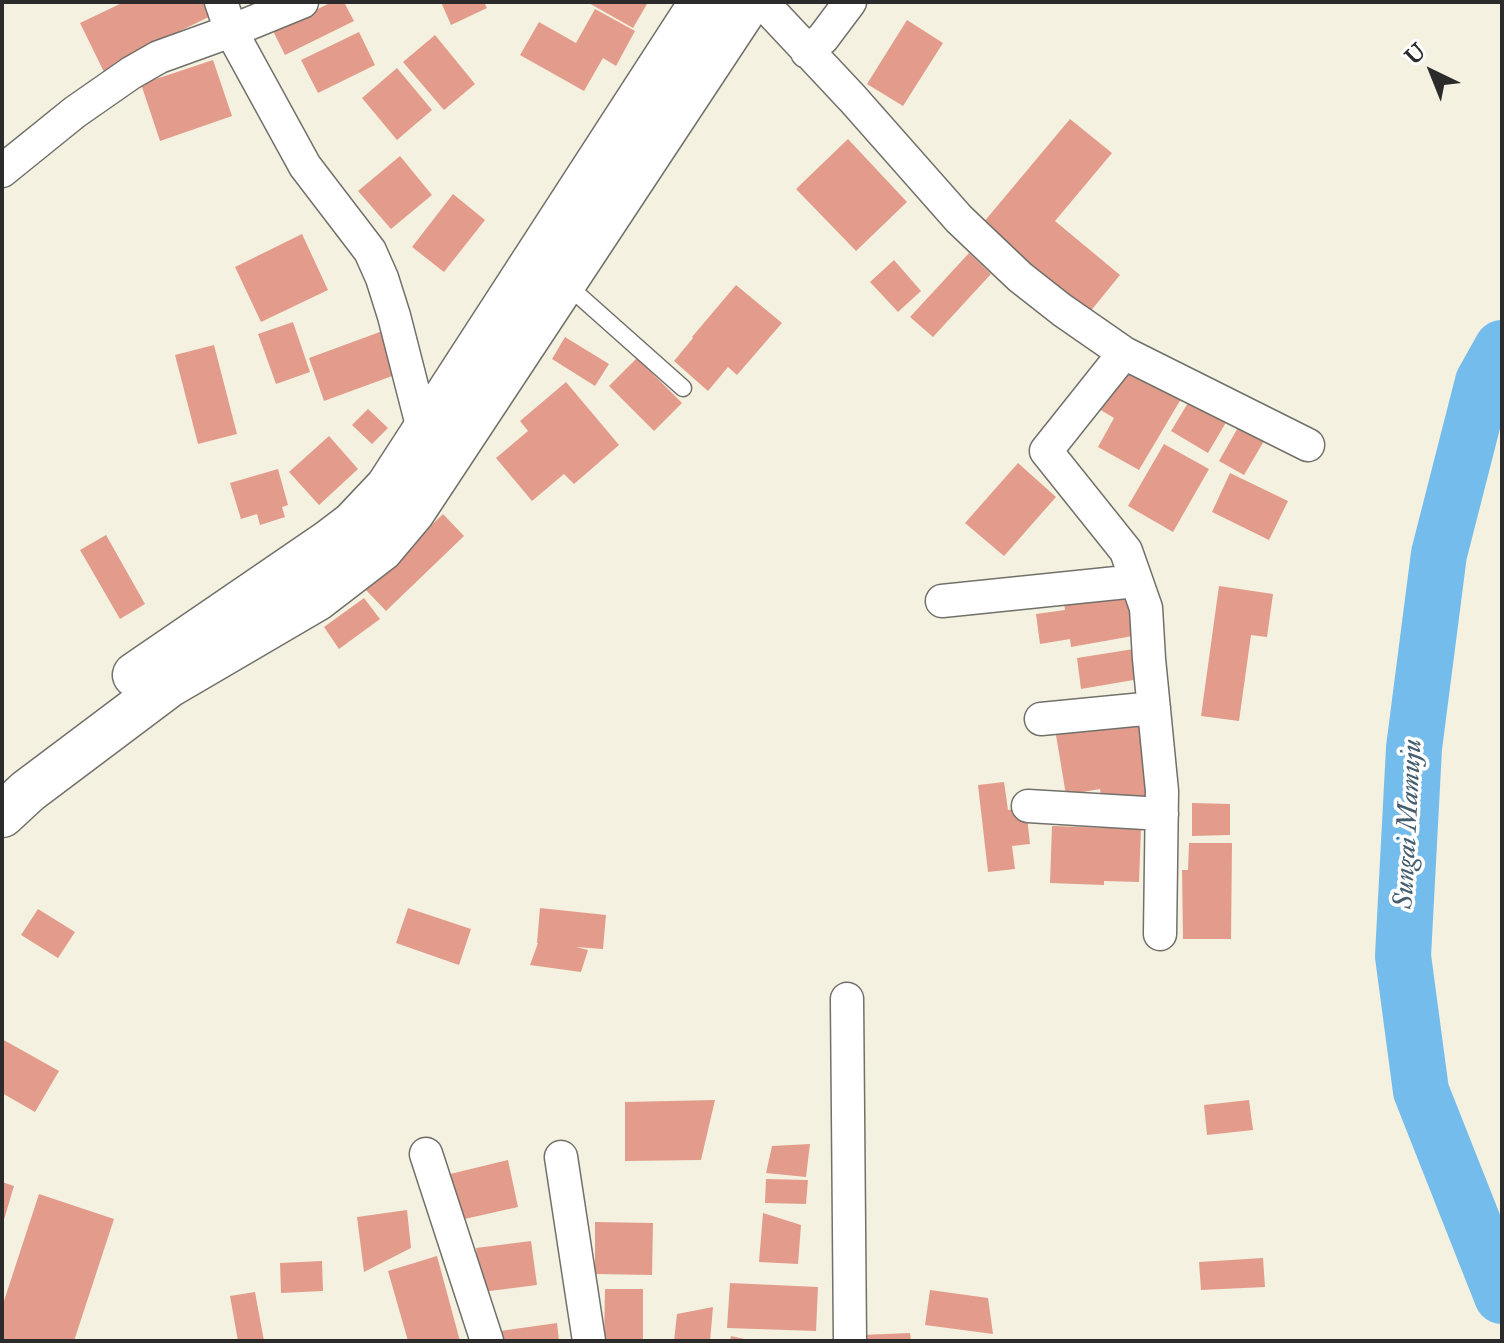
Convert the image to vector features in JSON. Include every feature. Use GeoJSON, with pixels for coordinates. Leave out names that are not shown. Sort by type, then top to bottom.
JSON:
{"type":"FeatureCollection","features":[{"type":"Feature","properties":{"kind":"highway"},"geometry":{"type":"LineString","coordinates":[[2,776],[147,666],[328,543],[353,524],[388,487],[702,2]]}},
{"type":"Feature","properties":{"kind":"highway"},"geometry":{"type":"LineString","coordinates":[[2,815],[28,791],[169,685],[316,599],[381,549],[413,511],[749,2]]}},
{"type":"Feature","properties":{"kind":"street"},"geometry":{"type":"LineString","coordinates":[[2,171],[75,112],[131,73],[226,17],[302,2]]}},
{"type":"Feature","properties":{"kind":"street"},"geometry":{"type":"LineString","coordinates":[[762,2],[959,219],[1010,268],[1062,310],[1124,353],[1308,445]]}},
{"type":"Feature","properties":{"kind":"street"},"geometry":{"type":"LineString","coordinates":[[807,52],[823,38],[850,2]]}},
{"type":"Feature","properties":{"kind":"street"},"geometry":{"type":"LineString","coordinates":[[226,17],[305,166],[370,251],[394,316],[424,433]]}},
{"type":"Feature","properties":{"kind":"street"},"geometry":{"type":"LineString","coordinates":[[1124,353],[1046,451],[1126,551],[1146,608],[1162,791],[1160,934]]}},
{"type":"Feature","properties":{"kind":"street"},"geometry":{"type":"LineString","coordinates":[[942,601],[1136,581]]}},
{"type":"Feature","properties":{"kind":"street"},"geometry":{"type":"LineString","coordinates":[[1041,719],[1154,708]]}},
{"type":"Feature","properties":{"kind":"street"},"geometry":{"type":"LineString","coordinates":[[1028,806],[1162,814]]}},
{"type":"Feature","properties":{"kind":"street"},"geometry":{"type":"LineString","coordinates":[[847,999],[850,1341]]}},
{"type":"Feature","properties":{"kind":"street"},"geometry":{"type":"LineString","coordinates":[[426,1154],[487,1341]]}},
{"type":"Feature","properties":{"kind":"street"},"geometry":{"type":"LineString","coordinates":[[561,1157],[589,1341]]}},
{"type":"Feature","properties":{"kind":"lane"},"geometry":{"type":"LineString","coordinates":[[564,283],[683,388]]}},
{"type":"Feature","properties":{"kind":"building"},"geometry":{"type":"Polygon","coordinates":[[[124,2],[209,2],[215,14],[104,72],[80,23],[124,2]]]}},
{"type":"Feature","properties":{"kind":"building"},"geometry":{"type":"Polygon","coordinates":[[[332,2],[344,2],[354,21],[285,55],[273,31],[332,2]]]}},
{"type":"Feature","properties":{"kind":"building"},"geometry":{"type":"Polygon","coordinates":[[[441,2],[484,2],[487,8],[451,25],[441,2]]]}},
{"type":"Feature","properties":{"kind":"building"},"geometry":{"type":"Polygon","coordinates":[[[587,2],[643,2],[647,4],[633,28],[587,2]]]}},
{"type":"Feature","properties":{"kind":"building"},"geometry":{"type":"Polygon","coordinates":[[[595,9],[635,31],[616,66],[603,58],[584,91],[520,55],[539,22],[576,43],[595,9]]]}},
{"type":"Feature","properties":{"kind":"building"},"geometry":{"type":"Polygon","coordinates":[[[907,20],[943,43],[903,106],[867,84],[907,20]]]}},
{"type":"Feature","properties":{"kind":"building"},"geometry":{"type":"Polygon","coordinates":[[[359,32],[375,65],[318,93],[301,60],[359,32]]]}},
{"type":"Feature","properties":{"kind":"building"},"geometry":{"type":"Polygon","coordinates":[[[435,35],[475,84],[444,110],[403,62],[435,35]]]}},
{"type":"Feature","properties":{"kind":"building"},"geometry":{"type":"Polygon","coordinates":[[[213,60],[232,116],[160,141],[141,84],[213,60]]]}},
{"type":"Feature","properties":{"kind":"building"},"geometry":{"type":"Polygon","coordinates":[[[397,68],[432,110],[397,140],[362,98],[397,68]]]}},
{"type":"Feature","properties":{"kind":"building"},"geometry":{"type":"Polygon","coordinates":[[[1070,119],[1112,153],[1055,221],[1120,275],[1085,318],[978,229],[1070,119]]]}},
{"type":"Feature","properties":{"kind":"building"},"geometry":{"type":"Polygon","coordinates":[[[848,139],[907,202],[856,251],[796,189],[848,139]]]}},
{"type":"Feature","properties":{"kind":"building"},"geometry":{"type":"Polygon","coordinates":[[[400,156],[432,195],[391,229],[358,191],[400,156]]]}},
{"type":"Feature","properties":{"kind":"building"},"geometry":{"type":"Polygon","coordinates":[[[453,194],[485,220],[444,272],[412,247],[453,194]]]}},
{"type":"Feature","properties":{"kind":"building"},"geometry":{"type":"Polygon","coordinates":[[[302,234],[328,290],[261,322],[235,267],[302,234]]]}},
{"type":"Feature","properties":{"kind":"building"},"geometry":{"type":"Polygon","coordinates":[[[969,253],[991,274],[933,337],[910,317],[969,253]]]}},
{"type":"Feature","properties":{"kind":"building"},"geometry":{"type":"Polygon","coordinates":[[[894,260],[921,291],[898,312],[870,282],[894,260]]]}},
{"type":"Feature","properties":{"kind":"building"},"geometry":{"type":"Polygon","coordinates":[[[736,285],[782,323],[737,375],[728,367],[708,391],[674,361],[736,285]]]}},
{"type":"Feature","properties":{"kind":"building"},"geometry":{"type":"Polygon","coordinates":[[[293,322],[310,372],[276,384],[258,334],[293,322]]]}},
{"type":"Feature","properties":{"kind":"building"},"geometry":{"type":"Polygon","coordinates":[[[388,329],[403,372],[324,401],[309,358],[388,329]]]}},
{"type":"Feature","properties":{"kind":"building"},"geometry":{"type":"Polygon","coordinates":[[[565,337],[609,364],[595,386],[552,359],[565,337]]]}},
{"type":"Feature","properties":{"kind":"building"},"geometry":{"type":"Polygon","coordinates":[[[214,345],[237,434],[198,444],[175,355],[214,345]]]}},
{"type":"Feature","properties":{"kind":"building"},"geometry":{"type":"Polygon","coordinates":[[[637,358],[682,403],[654,431],[609,386],[637,358]]]}},
{"type":"Feature","properties":{"kind":"building"},"geometry":{"type":"Polygon","coordinates":[[[1124,366],[1181,399],[1139,470],[1098,447],[1114,418],[1099,409],[1124,366]]]}},
{"type":"Feature","properties":{"kind":"building"},"geometry":{"type":"Polygon","coordinates":[[[566,382],[619,445],[574,484],[564,474],[532,501],[496,458],[528,431],[520,421],[566,382]]]}},
{"type":"Feature","properties":{"kind":"building"},"geometry":{"type":"Polygon","coordinates":[[[1194,393],[1231,414],[1208,453],[1171,431],[1194,393]]]}},
{"type":"Feature","properties":{"kind":"building"},"geometry":{"type":"Polygon","coordinates":[[[368,409],[388,428],[372,444],[352,425],[368,409]]]}},
{"type":"Feature","properties":{"kind":"building"},"geometry":{"type":"Polygon","coordinates":[[[1244,417],[1270,431],[1244,475],[1219,461],[1244,417]]]}},
{"type":"Feature","properties":{"kind":"building"},"geometry":{"type":"Polygon","coordinates":[[[329,436],[358,469],[319,505],[289,472],[329,436]]]}},
{"type":"Feature","properties":{"kind":"building"},"geometry":{"type":"Polygon","coordinates":[[[1164,444],[1209,469],[1173,532],[1128,506],[1164,444]]]}},
{"type":"Feature","properties":{"kind":"building"},"geometry":{"type":"Polygon","coordinates":[[[1018,463],[1056,497],[1004,556],[965,523],[1018,463]]]}},
{"type":"Feature","properties":{"kind":"building"},"geometry":{"type":"Polygon","coordinates":[[[278,469],[288,505],[282,507],[285,517],[260,525],[257,514],[241,519],[230,483],[278,469]]]}},
{"type":"Feature","properties":{"kind":"building"},"geometry":{"type":"Polygon","coordinates":[[[1230,473],[1288,501],[1269,540],[1212,512],[1230,473]]]}},
{"type":"Feature","properties":{"kind":"building"},"geometry":{"type":"Polygon","coordinates":[[[443,514],[464,536],[386,611],[365,589],[443,514]]]}},
{"type":"Feature","properties":{"kind":"building"},"geometry":{"type":"Polygon","coordinates":[[[106,535],[145,604],[120,619],[80,550],[106,535]]]}},
{"type":"Feature","properties":{"kind":"building"},"geometry":{"type":"Polygon","coordinates":[[[1124,581],[1133,636],[1071,647],[1070,639],[1040,644],[1036,614],[1065,610],[1062,591],[1124,581]]]}},
{"type":"Feature","properties":{"kind":"building"},"geometry":{"type":"Polygon","coordinates":[[[1219,586],[1273,594],[1267,637],[1251,635],[1239,721],[1201,716],[1219,586]]]}},
{"type":"Feature","properties":{"kind":"building"},"geometry":{"type":"Polygon","coordinates":[[[364,598],[380,619],[339,649],[324,627],[364,598]]]}},
{"type":"Feature","properties":{"kind":"building"},"geometry":{"type":"Polygon","coordinates":[[[1140,648],[1145,678],[1081,689],[1077,658],[1140,648]]]}},
{"type":"Feature","properties":{"kind":"building"},"geometry":{"type":"Polygon","coordinates":[[[1146,714],[1154,799],[1103,807],[1100,789],[1066,795],[1055,729],[1146,714]]]}},
{"type":"Feature","properties":{"kind":"building"},"geometry":{"type":"Polygon","coordinates":[[[1004,782],[1008,810],[1026,808],[1030,844],[1012,846],[1015,869],[988,872],[978,785],[1004,782]]]}},
{"type":"Feature","properties":{"kind":"building"},"geometry":{"type":"Polygon","coordinates":[[[1192,803],[1230,804],[1230,835],[1192,836],[1192,803]]]}},
{"type":"Feature","properties":{"kind":"building"},"geometry":{"type":"Polygon","coordinates":[[[1052,826],[1141,829],[1139,882],[1104,881],[1104,885],[1050,883],[1052,826]]]}},
{"type":"Feature","properties":{"kind":"building"},"geometry":{"type":"Polygon","coordinates":[[[1189,843],[1232,843],[1231,939],[1183,939],[1182,870],[1188,870],[1189,843]]]}},
{"type":"Feature","properties":{"kind":"building"},"geometry":{"type":"Polygon","coordinates":[[[408,908],[471,929],[459,965],[396,943],[408,908]]]}},
{"type":"Feature","properties":{"kind":"building"},"geometry":{"type":"Polygon","coordinates":[[[540,908],[606,915],[603,949],[576,947],[588,950],[581,972],[530,965],[538,943],[540,908]]]}},
{"type":"Feature","properties":{"kind":"building"},"geometry":{"type":"Polygon","coordinates":[[[38,909],[75,932],[58,958],[21,935],[38,909]]]}},
{"type":"Feature","properties":{"kind":"building"},"geometry":{"type":"Polygon","coordinates":[[[2,1039],[59,1071],[35,1112],[2,1093],[2,1039]]]}},
{"type":"Feature","properties":{"kind":"building"},"geometry":{"type":"Polygon","coordinates":[[[715,1100],[701,1160],[625,1161],[625,1102],[715,1100]]]}},
{"type":"Feature","properties":{"kind":"building"},"geometry":{"type":"Polygon","coordinates":[[[1249,1100],[1253,1130],[1207,1135],[1204,1105],[1249,1100]]]}},
{"type":"Feature","properties":{"kind":"building"},"geometry":{"type":"Polygon","coordinates":[[[810,1144],[806,1177],[766,1173],[772,1146],[810,1144]]]}},
{"type":"Feature","properties":{"kind":"building"},"geometry":{"type":"Polygon","coordinates":[[[508,1160],[518,1207],[460,1220],[450,1174],[508,1160]]]}},
{"type":"Feature","properties":{"kind":"building"},"geometry":{"type":"Polygon","coordinates":[[[766,1179],[808,1180],[806,1204],[765,1203],[766,1179]]]}},
{"type":"Feature","properties":{"kind":"building"},"geometry":{"type":"Polygon","coordinates":[[[2,1182],[14,1186],[3,1223],[2,1223],[2,1182]]]}},
{"type":"Feature","properties":{"kind":"building"},"geometry":{"type":"Polygon","coordinates":[[[39,1194],[114,1219],[74,1341],[2,1341],[2,1307],[39,1194]]]}},
{"type":"Feature","properties":{"kind":"building"},"geometry":{"type":"Polygon","coordinates":[[[407,1210],[411,1248],[364,1272],[357,1217],[407,1210]]]}},
{"type":"Feature","properties":{"kind":"building"},"geometry":{"type":"Polygon","coordinates":[[[763,1213],[801,1225],[798,1264],[759,1262],[763,1213]]]}},
{"type":"Feature","properties":{"kind":"building"},"geometry":{"type":"Polygon","coordinates":[[[595,1222],[653,1223],[652,1275],[595,1274],[595,1222]]]}},
{"type":"Feature","properties":{"kind":"building"},"geometry":{"type":"Polygon","coordinates":[[[531,1241],[537,1285],[482,1292],[476,1248],[531,1241]]]}},
{"type":"Feature","properties":{"kind":"building"},"geometry":{"type":"Polygon","coordinates":[[[437,1256],[460,1341],[408,1341],[388,1271],[437,1256]]]}},
{"type":"Feature","properties":{"kind":"building"},"geometry":{"type":"Polygon","coordinates":[[[1263,1258],[1265,1287],[1201,1290],[1199,1262],[1263,1258]]]}},
{"type":"Feature","properties":{"kind":"building"},"geometry":{"type":"Polygon","coordinates":[[[322,1261],[323,1291],[281,1293],[280,1263],[322,1261]]]}},
{"type":"Feature","properties":{"kind":"building"},"geometry":{"type":"Polygon","coordinates":[[[730,1283],[818,1287],[816,1331],[727,1328],[730,1283]]]}},
{"type":"Feature","properties":{"kind":"building"},"geometry":{"type":"Polygon","coordinates":[[[605,1289],[643,1289],[643,1341],[604,1341],[605,1289]]]}},
{"type":"Feature","properties":{"kind":"building"},"geometry":{"type":"Polygon","coordinates":[[[930,1290],[988,1298],[993,1334],[925,1325],[930,1290]]]}},
{"type":"Feature","properties":{"kind":"building"},"geometry":{"type":"Polygon","coordinates":[[[255,1292],[264,1341],[238,1341],[230,1296],[255,1292]]]}},
{"type":"Feature","properties":{"kind":"building"},"geometry":{"type":"Polygon","coordinates":[[[713,1307],[710,1341],[674,1341],[677,1314],[713,1307]]]}},
{"type":"Feature","properties":{"kind":"building"},"geometry":{"type":"Polygon","coordinates":[[[557,1323],[559,1341],[501,1341],[500,1331],[557,1323]]]}},
{"type":"Feature","properties":{"kind":"building"},"geometry":{"type":"Polygon","coordinates":[[[910,1333],[911,1341],[861,1341],[861,1335],[910,1333]]]}},
{"type":"Feature","properties":{"kind":"building"},"geometry":{"type":"Polygon","coordinates":[[[731,1336],[749,1340],[749,1341],[730,1341],[731,1336]]]}},
{"type":"Feature","properties":{"kind":"waterway","name":"Sungai Mamuju"},"geometry":{"type":"LineString","coordinates":[[1502,348],[1483,382],[1439,554],[1414,748],[1403,956],[1421,1091],[1502,1296]]}}]}
